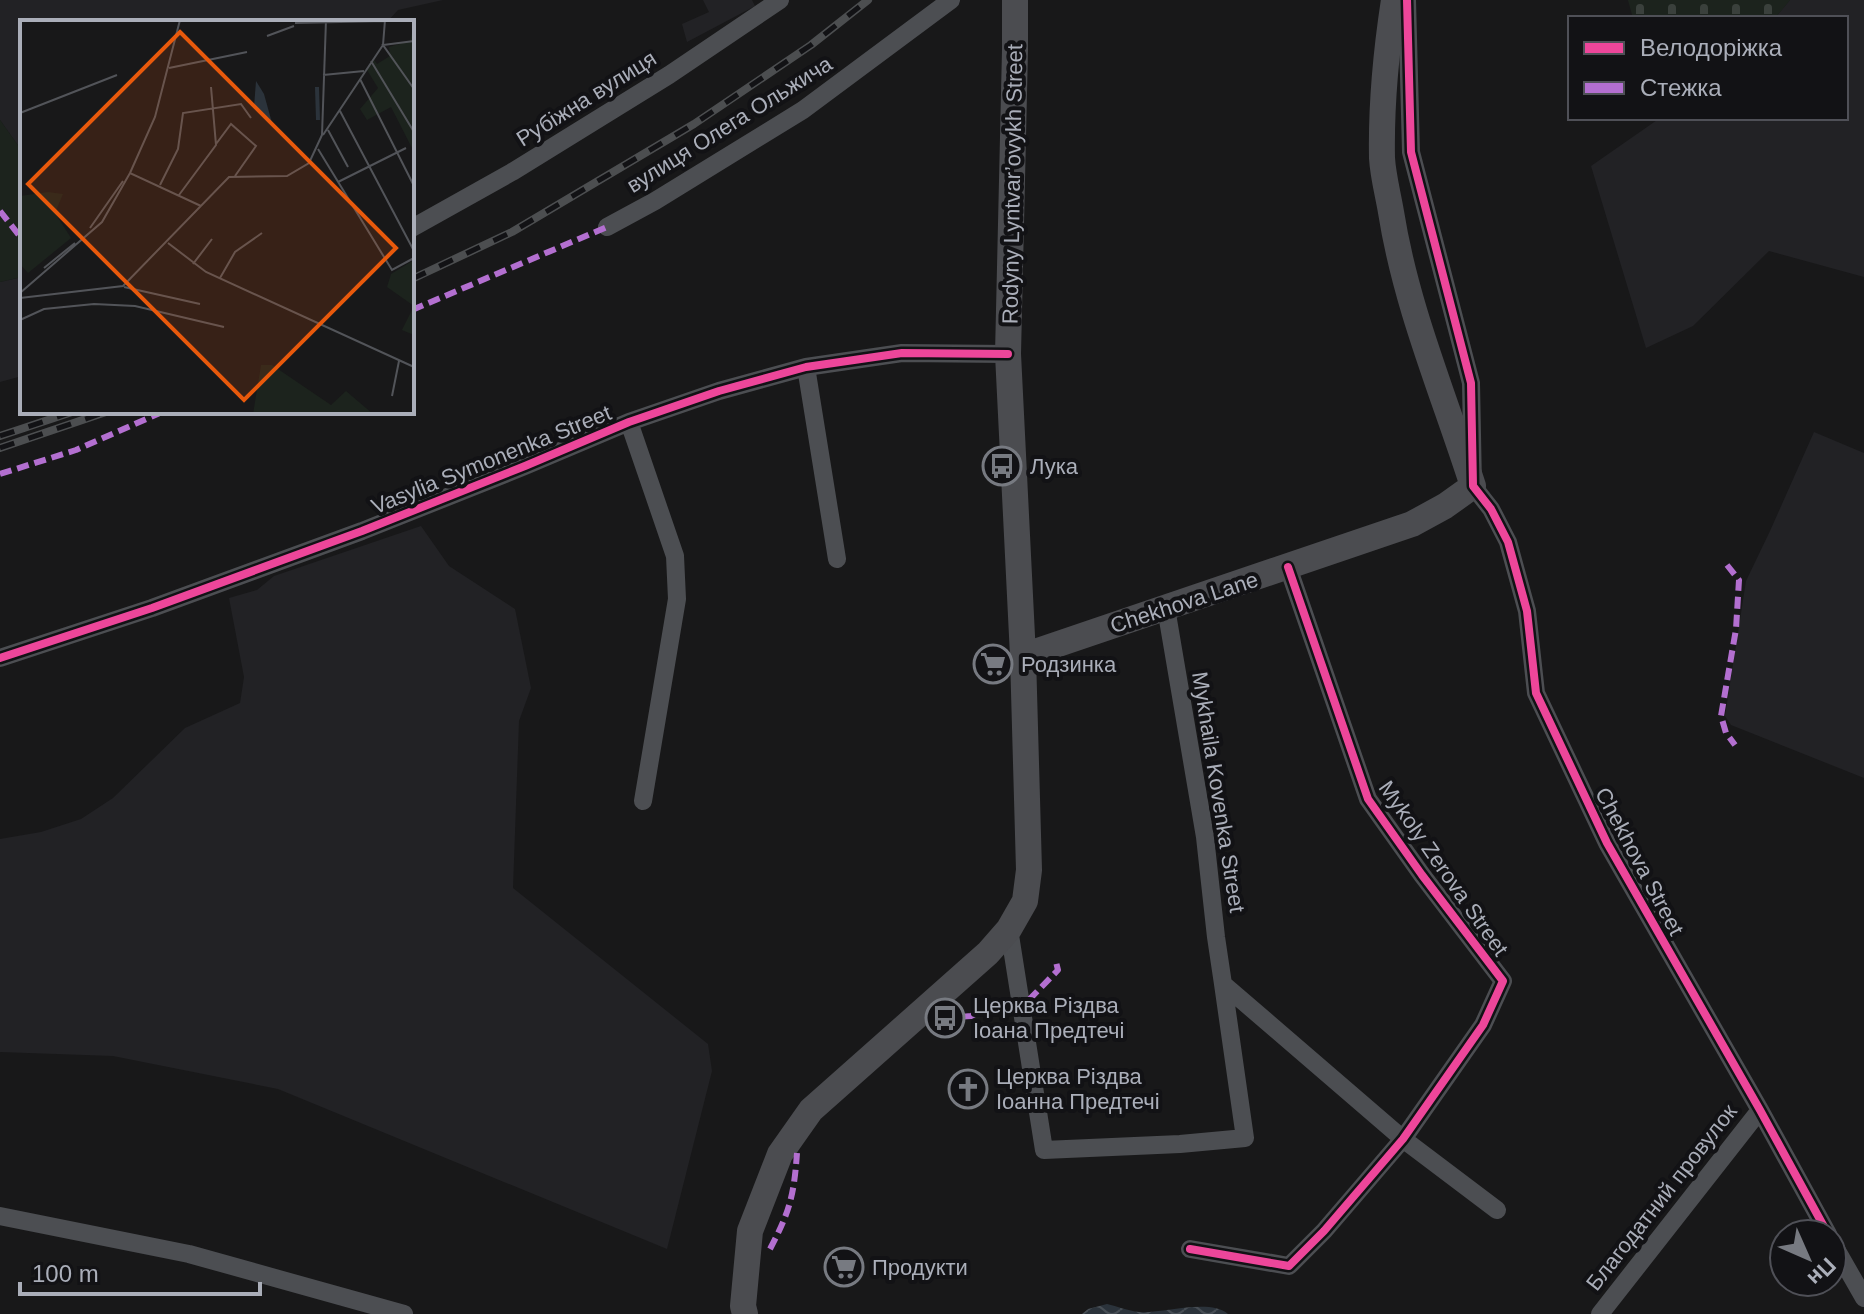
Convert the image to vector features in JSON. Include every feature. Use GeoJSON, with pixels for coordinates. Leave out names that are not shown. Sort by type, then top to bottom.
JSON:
{"type":"FeatureCollection","features":[{"type":"Feature","properties":{"kind":"main road","name":"Rodyny Lyntvar’ovykh Street"},"geometry":{"type":"LineString","coordinates":[[745,1314],[743,1306],[750,1231],[780,1154],[811,1110],[988,953],[1009,929],[1025,901],[1029,870],[1023,656],[1008,354],[1015,0]]}},
{"type":"Feature","properties":{"kind":"main road","name":"Chekhova Street"},"geometry":{"type":"LineString","coordinates":[[1394,0],[1386,53],[1382,160],[1396,244],[1420,333],[1473,486]]}},
{"type":"Feature","properties":{"kind":"main road","name":"Chekhova Lane"},"geometry":{"type":"LineString","coordinates":[[1023,656],[1412,524],[1473,486]]}},
{"type":"Feature","properties":{"kind":"street","name":"Рубіжна вулиця"},"geometry":{"type":"LineString","coordinates":[[414,227],[512,172],[669,75],[780,0]]}},
{"type":"Feature","properties":{"kind":"street","name":"вулиця Олега Ольжича"},"geometry":{"type":"LineString","coordinates":[[607,227],[803,110],[951,0]]}},
{"type":"Feature","properties":{"kind":"street"},"geometry":{"type":"LineString","coordinates":[[1407,0],[1411,152],[1471,383],[1473,486]]}},
{"type":"Feature","properties":{"kind":"street","name":"Vasylia Symonenka Street"},"geometry":{"type":"LineString","coordinates":[[0,658],[152,608],[362,531],[629,422],[719,391],[806,367],[902,353],[1008,354]]}},
{"type":"Feature","properties":{"kind":"street"},"geometry":{"type":"LineString","coordinates":[[806,367],[837,559]]}},
{"type":"Feature","properties":{"kind":"street"},"geometry":{"type":"LineString","coordinates":[[629,422],[675,556],[677,599],[643,801]]}},
{"type":"Feature","properties":{"kind":"street","name":"Chekhova Street"},"geometry":{"type":"LineString","coordinates":[[1473,486],[1491,509],[1508,542],[1527,611],[1536,693],[1607,843],[1819,1218]]}},
{"type":"Feature","properties":{"kind":"street","name":"Mykoly Zerova Street"},"geometry":{"type":"LineString","coordinates":[[1190,1249],[1289,1266],[1324,1231],[1403,1139],[1483,1025],[1503,981],[1368,799],[1288,567]]}},
{"type":"Feature","properties":{"kind":"street","name":"Mykhaila Kovenka Street"},"geometry":{"type":"LineString","coordinates":[[1009,929],[1044,1150],[1245,1138],[1205,837],[1166,608]]}},
{"type":"Feature","properties":{"kind":"street"},"geometry":{"type":"LineString","coordinates":[[1223,984],[1403,1139],[1497,1210]]}},
{"type":"Feature","properties":{"kind":"street","name":"Благодатний провулок"},"geometry":{"type":"LineString","coordinates":[[1600,1314],[1760,1110]]}},
{"type":"Feature","properties":{"kind":"street"},"geometry":{"type":"LineString","coordinates":[[0,1216],[189,1254],[404,1314]]}},
{"type":"Feature","properties":{"kind":"street"},"geometry":{"type":"LineString","coordinates":[[1848,1270],[1864,1298]]}},
{"type":"Feature","properties":{"kind":"shaded area"},"geometry":{"type":"Polygon","coordinates":[[[0,0],[443,0],[398,10],[389,20],[20,20],[20,148],[0,120],[0,0]]]}},
{"type":"Feature","properties":{"kind":"shaded area"},"geometry":{"type":"Polygon","coordinates":[[[703,0],[752,0],[755,6],[687,42],[682,24],[709,12],[703,0]]]}},
{"type":"Feature","properties":{"kind":"shaded area"},"geometry":{"type":"Polygon","coordinates":[[[1790,0],[1864,0],[1864,277],[1769,251],[1693,326],[1646,348],[1591,166],[1657,120],[1848,120],[1848,16],[1777,16],[1790,0]]]}},
{"type":"Feature","properties":{"kind":"shaded area"},"geometry":{"type":"Polygon","coordinates":[[[20,277],[20,377],[0,382],[0,282],[20,277]]]}},
{"type":"Feature","properties":{"kind":"shaded area"},"geometry":{"type":"Polygon","coordinates":[[[1814,432],[1864,453],[1864,778],[1731,725],[1725,716],[1746,581],[1814,432]]]}},
{"type":"Feature","properties":{"kind":"shaded area"},"geometry":{"type":"Polygon","coordinates":[[[421,526],[449,566],[515,609],[531,688],[519,721],[513,888],[708,1044],[712,1071],[667,1249],[278,1089],[113,1056],[0,1052],[0,839],[41,832],[81,819],[113,798],[185,728],[240,703],[244,677],[229,598],[257,590],[274,576],[421,526]]]}},
{"type":"Feature","properties":{"kind":"green space"},"geometry":{"type":"Polygon","coordinates":[[[1628,0],[1790,0],[1777,16],[1632,16],[1628,0]]]}},
{"type":"Feature","properties":{"kind":"green space"},"geometry":{"type":"Polygon","coordinates":[[[0,120],[20,148],[20,277],[0,282],[0,120]]]}},
{"type":"Feature","properties":{"kind":"water"},"geometry":{"type":"Polygon","coordinates":[[[1107,1304],[1139,1312],[1209,1307],[1228,1314],[1082,1314],[1088,1309],[1107,1304]]]}},
{"type":"Feature","properties":{"kind":"railway"},"geometry":{"type":"LineString","coordinates":[[414,278],[512,232],[694,124],[811,45],[868,0]]}},
{"type":"Feature","properties":{"kind":"railway"},"geometry":{"type":"LineString","coordinates":[[0,436],[66,414]]}},
{"type":"Feature","properties":{"kind":"railway"},"geometry":{"type":"LineString","coordinates":[[0,448],[100,414]]}},
{"type":"Feature","properties":{"kind":"marked path"},"geometry":{"type":"LineString","coordinates":[[0,211],[20,236]]}},
{"type":"Feature","properties":{"kind":"marked path"},"geometry":{"type":"LineString","coordinates":[[414,309],[607,227]]}},
{"type":"Feature","properties":{"kind":"marked path"},"geometry":{"type":"LineString","coordinates":[[0,474],[76,450],[157,414]]}},
{"type":"Feature","properties":{"kind":"marked path"},"geometry":{"type":"LineString","coordinates":[[1727,565],[1739,580],[1736,629],[1721,716],[1726,733],[1735,745]]}},
{"type":"Feature","properties":{"kind":"marked path"},"geometry":{"type":"LineString","coordinates":[[945,1018],[971,1016],[995,1005],[1021,1008],[1058,970],[1056,962]]}},
{"type":"Feature","properties":{"kind":"marked path"},"geometry":{"type":"LineString","coordinates":[[770,1249],[790,1202],[797,1153]]}},
{"type":"Feature","properties":{"kind":"cycle path"},"geometry":{"type":"LineString","coordinates":[[1407,0],[1411,152],[1471,383],[1473,486],[1491,509],[1508,542],[1527,611],[1536,693],[1607,843],[1819,1218]]}},
{"type":"Feature","properties":{"kind":"cycle path"},"geometry":{"type":"LineString","coordinates":[[0,658],[152,608],[362,531],[629,422],[719,391],[806,367],[902,353],[1008,354]]}},
{"type":"Feature","properties":{"kind":"cycle path"},"geometry":{"type":"LineString","coordinates":[[1190,1249],[1289,1266],[1324,1231],[1403,1139],[1483,1025],[1503,981],[1368,799],[1288,567]]}},
{"type":"Feature","properties":{"kind":"place","name":"Лука"},"geometry":{"type":"Point","coordinates":[1002,466]}},
{"type":"Feature","properties":{"kind":"place","name":"Родзинка"},"geometry":{"type":"Point","coordinates":[993,664]}},
{"type":"Feature","properties":{"kind":"place","name":"Церква Різдва Іоана Предтечі"},"geometry":{"type":"Point","coordinates":[945,1018]}},
{"type":"Feature","properties":{"kind":"place","name":"Церква Різдва Іоанна Предтечі"},"geometry":{"type":"Point","coordinates":[968,1089]}},
{"type":"Feature","properties":{"kind":"place","name":"Продукти"},"geometry":{"type":"Point","coordinates":[844,1267]}}]}
